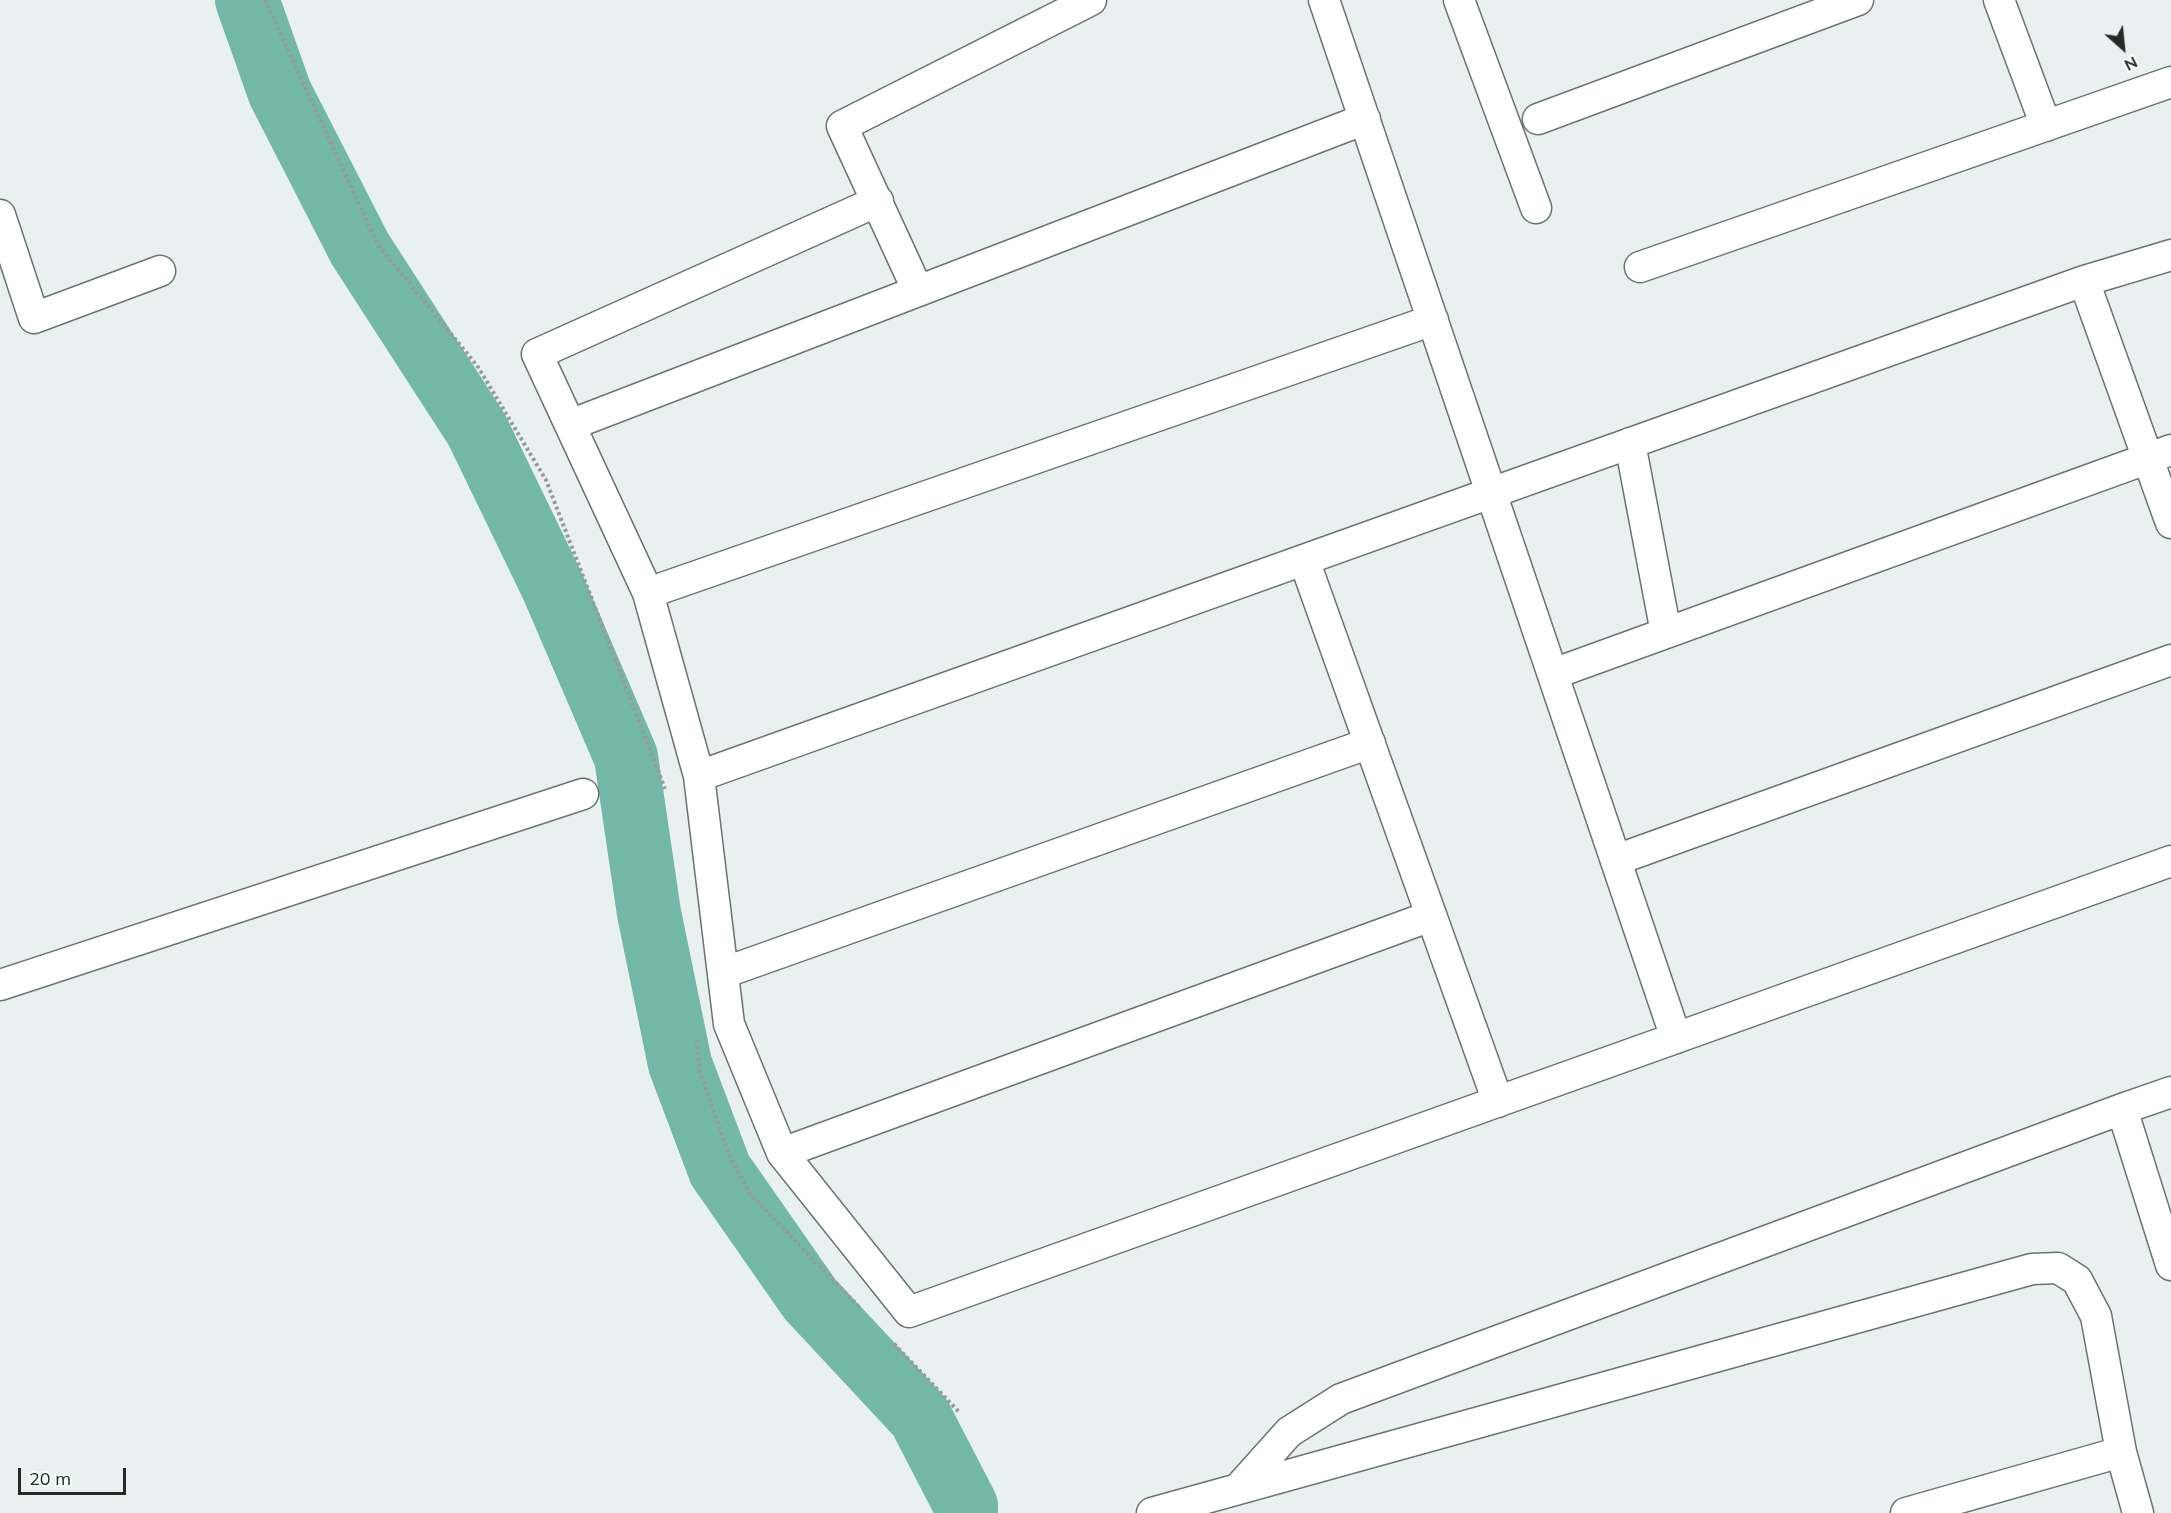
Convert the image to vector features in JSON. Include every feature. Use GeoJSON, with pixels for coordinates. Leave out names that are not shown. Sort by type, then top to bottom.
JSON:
{"type":"FeatureCollection","features":[{"type":"Feature","properties":{"kind":"street"},"geometry":{"type":"LineString","coordinates":[[918,291],[842,126],[1091,0]]}},
{"type":"Feature","properties":{"kind":"street"},"geometry":{"type":"LineString","coordinates":[[1324,0],[1676,1038]]}},
{"type":"Feature","properties":{"kind":"street"},"geometry":{"type":"LineString","coordinates":[[1459,0],[1536,208]]}},
{"type":"Feature","properties":{"kind":"street"},"geometry":{"type":"LineString","coordinates":[[1538,119],[1858,0]]}},
{"type":"Feature","properties":{"kind":"street"},"geometry":{"type":"LineString","coordinates":[[1999,0],[2046,126]]}},
{"type":"Feature","properties":{"kind":"street"},"geometry":{"type":"LineString","coordinates":[[1640,267],[2171,82]]}},
{"type":"Feature","properties":{"kind":"street"},"geometry":{"type":"LineString","coordinates":[[570,425],[1365,119]]}},
{"type":"Feature","properties":{"kind":"street"},"geometry":{"type":"LineString","coordinates":[[878,201],[537,354],[648,593],[699,776],[729,1024],[782,1153],[909,1312],[2171,861]]}},
{"type":"Feature","properties":{"kind":"street"},"geometry":{"type":"LineString","coordinates":[[0,215],[34,318],[160,271]]}},
{"type":"Feature","properties":{"kind":"street"},"geometry":{"type":"LineString","coordinates":[[699,776],[2084,281],[2171,255]]}},
{"type":"Feature","properties":{"kind":"street"},"geometry":{"type":"LineString","coordinates":[[2084,281],[2159,454],[2171,523]]}},
{"type":"Feature","properties":{"kind":"street"},"geometry":{"type":"LineString","coordinates":[[648,593],[1433,320]]}},
{"type":"Feature","properties":{"kind":"street"},"geometry":{"type":"LineString","coordinates":[[1630,443],[1666,633]]}},
{"type":"Feature","properties":{"kind":"street"},"geometry":{"type":"LineString","coordinates":[[1553,674],[2159,454]]}},
{"type":"Feature","properties":{"kind":"street"},"geometry":{"type":"LineString","coordinates":[[1304,560],[1497,1102]]}},
{"type":"Feature","properties":{"kind":"street"},"geometry":{"type":"LineString","coordinates":[[1616,860],[2171,660]]}},
{"type":"Feature","properties":{"kind":"street"},"geometry":{"type":"LineString","coordinates":[[723,973],[1370,743]]}},
{"type":"Feature","properties":{"kind":"street"},"geometry":{"type":"LineString","coordinates":[[0,985],[583,794]]}},
{"type":"Feature","properties":{"kind":"street"},"geometry":{"type":"LineString","coordinates":[[782,1153],[1431,916]]}},
{"type":"Feature","properties":{"kind":"street"},"geometry":{"type":"LineString","coordinates":[[1238,1489],[1289,1432],[1341,1399],[2171,1092]]}},
{"type":"Feature","properties":{"kind":"street"},"geometry":{"type":"LineString","coordinates":[[2122,1109],[2171,1265]]}},
{"type":"Feature","properties":{"kind":"street"},"geometry":{"type":"LineString","coordinates":[[1152,1513],[2032,1269],[2058,1268],[2077,1280],[2096,1316],[2121,1452],[2138,1513]]}},
{"type":"Feature","properties":{"kind":"street"},"geometry":{"type":"LineString","coordinates":[[1906,1513],[2121,1452]]}},
{"type":"Feature","properties":{"kind":"path"},"geometry":{"type":"LineString","coordinates":[[266,0],[378,245],[478,367]]}},
{"type":"Feature","properties":{"kind":"waterway"},"geometry":{"type":"LineString","coordinates":[[247,0],[280,93],[360,249],[477,430],[553,587],[626,757],[649,913],[680,1064],[720,1170],[810,1299],[920,1417],[966,1506],[966,1513]]}}]}
